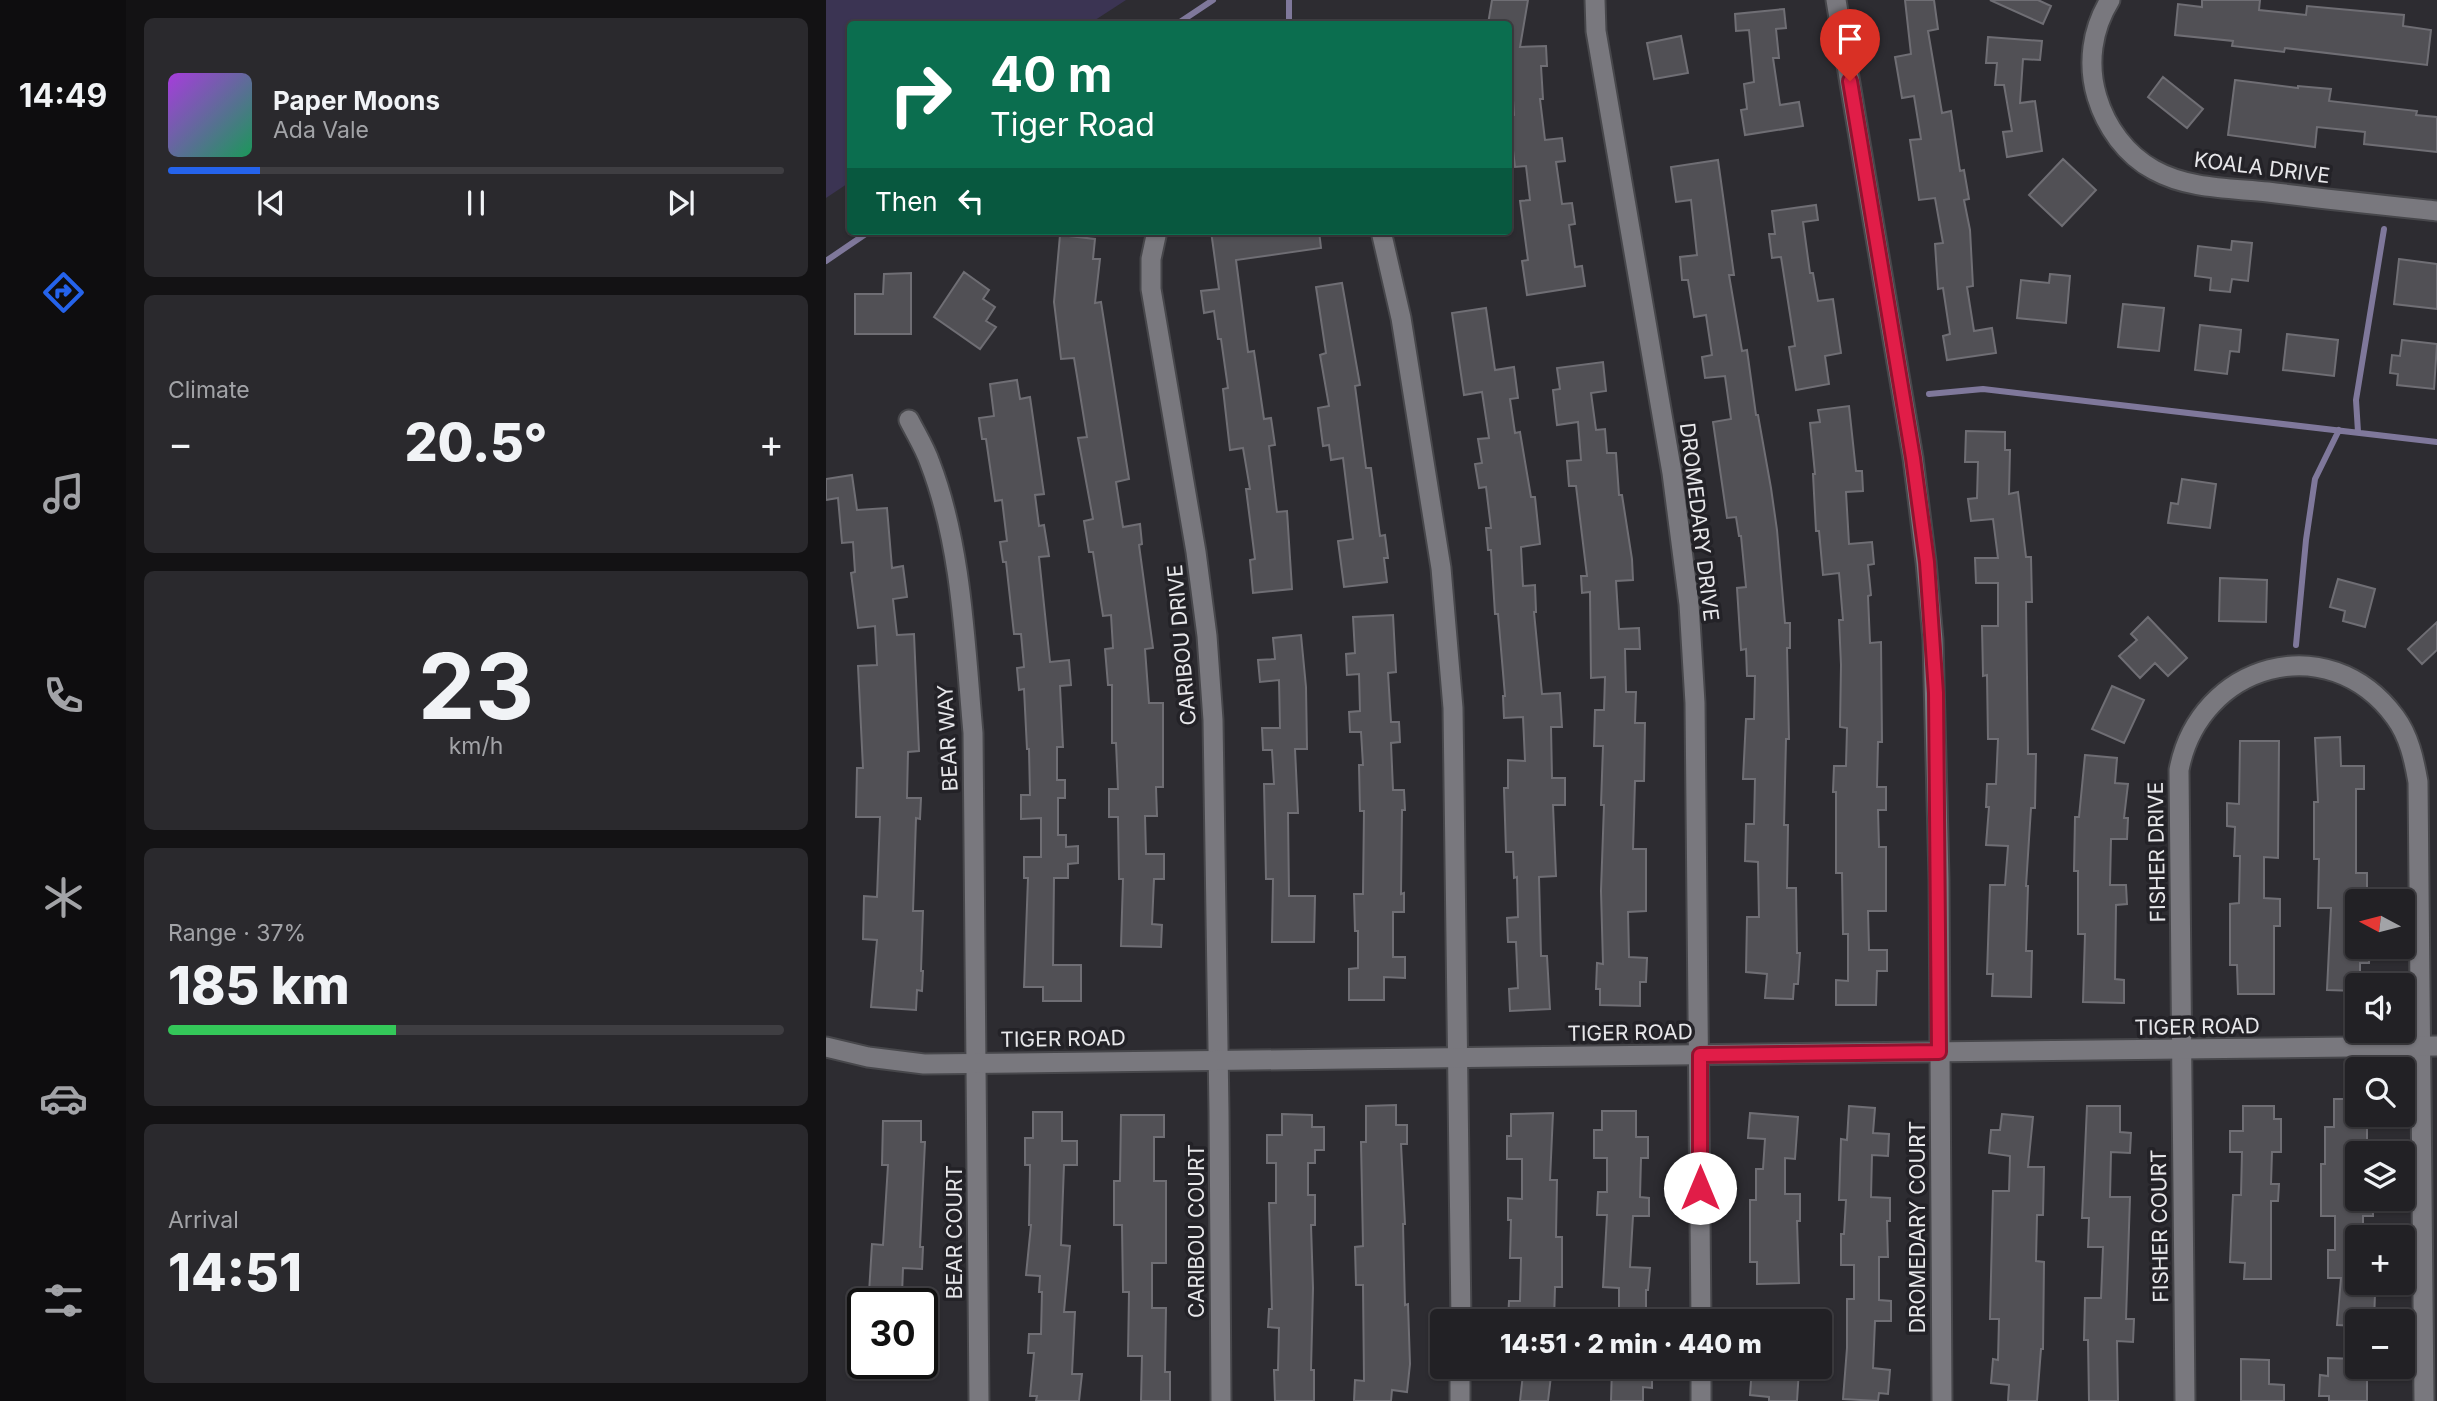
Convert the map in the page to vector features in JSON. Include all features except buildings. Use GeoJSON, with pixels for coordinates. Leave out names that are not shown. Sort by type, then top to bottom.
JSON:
{"type":"FeatureCollection","features":[{"type":"Feature","properties":{"kind":"street","name":"DROMEDARY DRIVE"},"geometry":{"type":"LineString","coordinates":[[1595,0],[1596,31],[1672,473],[1689,604],[1695,703],[1700,1055]]}},
{"type":"Feature","properties":{"kind":"street"},"geometry":{"type":"LineString","coordinates":[[1836,0],[1913,458],[1927,562],[1936,693],[1939,1052]]}},
{"type":"Feature","properties":{"kind":"street","name":"KOALA DRIVE"},"geometry":{"type":"LineString","coordinates":[[2110,0],[2096,29],[2092,48],[2094,87],[2111,131],[2133,155],[2152,170],[2192,184],[2437,211]]}},
{"type":"Feature","properties":{"kind":"street","name":"CARIBOU DRIVE"},"geometry":{"type":"LineString","coordinates":[[1156,235],[1151,259],[1151,289],[1196,552],[1207,636],[1213,720],[1218,1060]]}},
{"type":"Feature","properties":{"kind":"street"},"geometry":{"type":"LineString","coordinates":[[1382,235],[1401,318],[1441,568],[1454,708],[1461,1309]]}},
{"type":"Feature","properties":{"kind":"street","name":"BEAR WAY"},"geometry":{"type":"LineString","coordinates":[[909,420],[930,462],[948,527],[964,630],[973,733],[978,1063]]}},
{"type":"Feature","properties":{"kind":"street","name":"FISHER DRIVE"},"geometry":{"type":"LineString","coordinates":[[2182,1050],[2177,784],[2181,755],[2192,729],[2219,695],[2243,679],[2268,669],[2292,665],[2328,670],[2361,685],[2395,717],[2414,759],[2418,782],[2429,1046]]}},
{"type":"Feature","properties":{"kind":"street","name":"TIGER ROAD"},"geometry":{"type":"LineString","coordinates":[[826,1047],[896,1061],[978,1063],[2429,1046]]}},
{"type":"Feature","properties":{"kind":"street"},"geometry":{"type":"LineString","coordinates":[[2424,1401],[2429,1046]]}},
{"type":"Feature","properties":{"kind":"street","name":"FISHER COURT"},"geometry":{"type":"LineString","coordinates":[[2182,1050],[2185,1401]]}},
{"type":"Feature","properties":{"kind":"street","name":"DROMEDARY COURT"},"geometry":{"type":"LineString","coordinates":[[1939,1052],[1942,1401]]}},
{"type":"Feature","properties":{"kind":"street"},"geometry":{"type":"LineString","coordinates":[[1700,1055],[1701,1309]]}},
{"type":"Feature","properties":{"kind":"street","name":"CARIBOU COURT"},"geometry":{"type":"LineString","coordinates":[[1218,1060],[1221,1401]]}},
{"type":"Feature","properties":{"kind":"street","name":"BEAR COURT"},"geometry":{"type":"LineString","coordinates":[[978,1063],[979,1401]]}},
{"type":"Feature","properties":{"kind":"street"},"geometry":{"type":"LineString","coordinates":[[1460,1379],[1460,1401]]}},
{"type":"Feature","properties":{"kind":"street"},"geometry":{"type":"LineString","coordinates":[[1701,1379],[1701,1401]]}},
{"type":"Feature","properties":{"kind":"shaded area"},"geometry":{"type":"Polygon","coordinates":[[[826,0],[1126,0],[1094,21],[847,21],[847,184],[826,198],[826,0]]]}},
{"type":"Feature","properties":{"kind":"waterway"},"geometry":{"type":"LineString","coordinates":[[1182,21],[1213,0]]}},
{"type":"Feature","properties":{"kind":"waterway"},"geometry":{"type":"LineString","coordinates":[[1289,0],[1289,21]]}},
{"type":"Feature","properties":{"kind":"waterway"},"geometry":{"type":"LineString","coordinates":[[2358,432],[2356,400],[2384,229]]}},
{"type":"Feature","properties":{"kind":"waterway"},"geometry":{"type":"LineString","coordinates":[[826,261],[864,235]]}},
{"type":"Feature","properties":{"kind":"waterway"},"geometry":{"type":"LineString","coordinates":[[1929,394],[1983,389],[2437,442]]}},
{"type":"Feature","properties":{"kind":"waterway"},"geometry":{"type":"LineString","coordinates":[[2296,645],[2315,479],[2339,430]]}},
{"type":"Feature","properties":{"kind":"route"},"geometry":{"type":"LineString","coordinates":[[1700,1188],[1700,1055],[1939,1052],[1936,693],[1927,562],[1913,458],[1850,81]]}}]}
